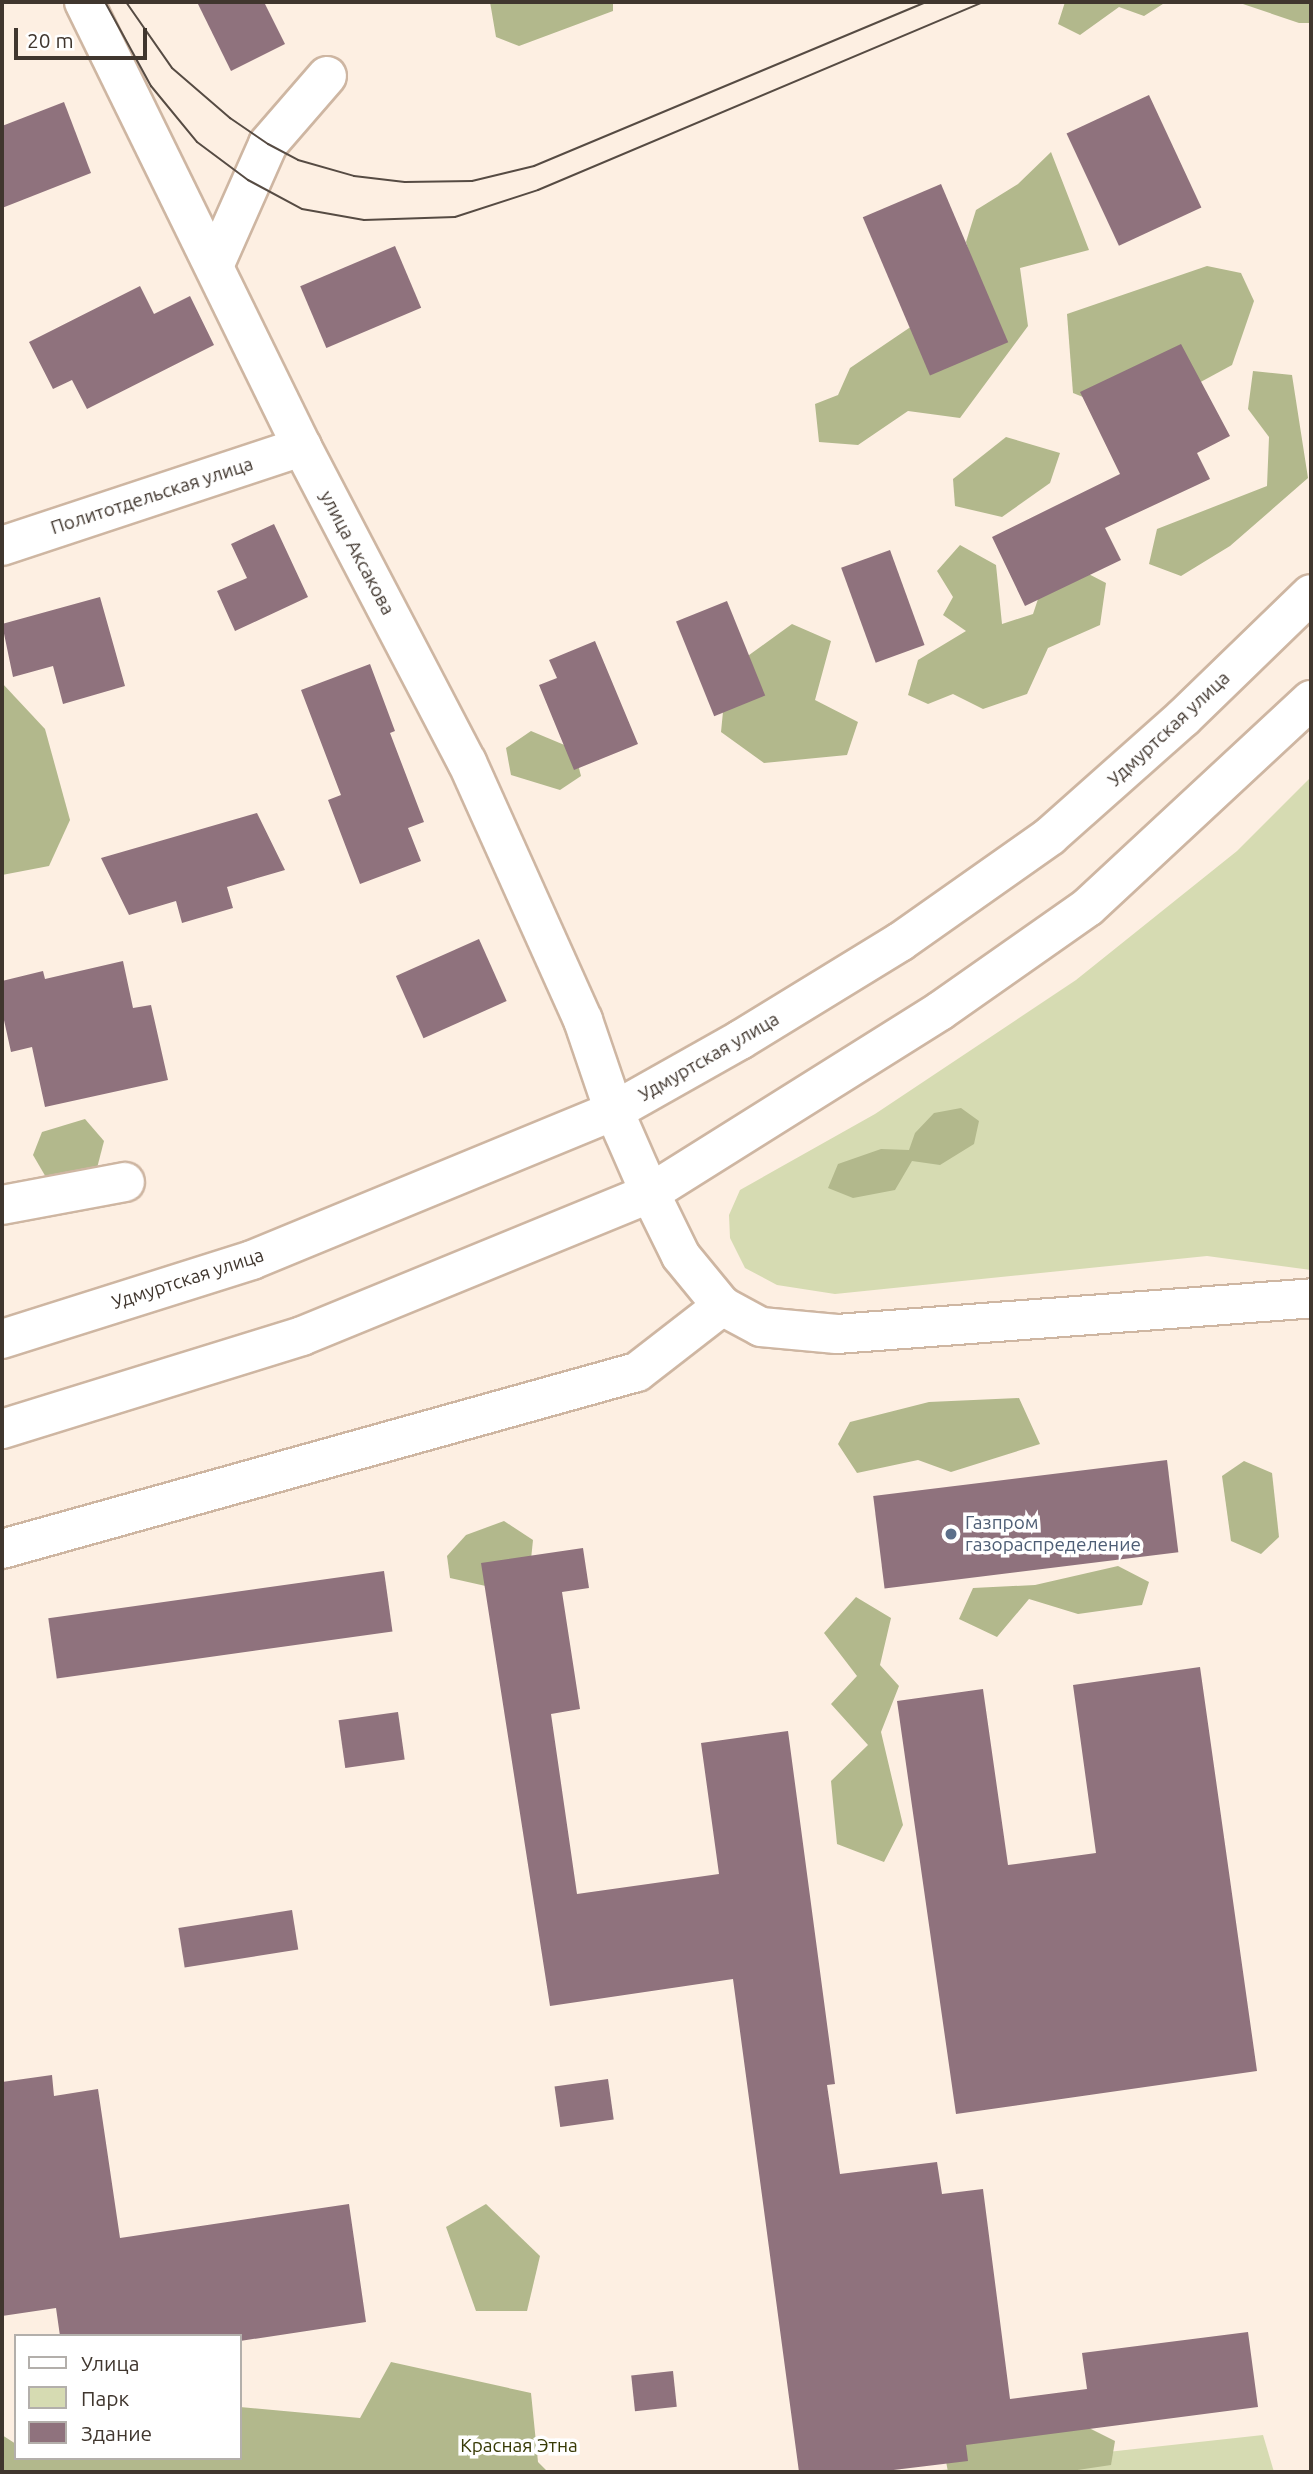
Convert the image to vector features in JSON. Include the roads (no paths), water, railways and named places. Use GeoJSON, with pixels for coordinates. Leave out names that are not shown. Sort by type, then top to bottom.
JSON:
{"type":"FeatureCollection","features":[{"type":"Feature","properties":{"kind":"main road","name":"улица Аксакова"},"geometry":{"type":"LineString","coordinates":[[84,2],[302,447],[467,762],[583,1020],[614,1111],[650,1193],[681,1256],[722,1306]]}},
{"type":"Feature","properties":{"kind":"main road"},"geometry":{"type":"LineString","coordinates":[[214,266],[268,144],[327,76]]}},
{"type":"Feature","properties":{"kind":"main road","name":"Политотдельская улица"},"geometry":{"type":"LineString","coordinates":[[2,546],[302,447]]}},
{"type":"Feature","properties":{"kind":"main road","name":"Удмуртская улица"},"geometry":{"type":"LineString","coordinates":[[2,1339],[252,1260],[614,1111],[900,942],[1050,836],[1183,718],[1311,594]]}},
{"type":"Feature","properties":{"kind":"main road"},"geometry":{"type":"LineString","coordinates":[[2,1429],[302,1336],[650,1193],[940,1011],[1088,907],[1311,700]]}},
{"type":"Feature","properties":{"kind":"main road"},"geometry":{"type":"LineString","coordinates":[[2,1205],[125,1182]]}},
{"type":"Feature","properties":{"kind":"main road"},"geometry":{"type":"LineString","coordinates":[[2,1549],[637,1372],[722,1306],[761,1327],[837,1334],[1311,1298]]}},
{"type":"Feature","properties":{"kind":"tram line"},"geometry":{"type":"LineString","coordinates":[[105,2],[151,86],[197,142],[248,180],[302,209],[364,220],[455,217],[538,190],[983,2]]}},
{"type":"Feature","properties":{"kind":"tram line"},"geometry":{"type":"LineString","coordinates":[[126,2],[172,68],[230,118],[268,144],[298,160],[354,176],[405,182],[472,181],[534,166],[926,2]]}},
{"type":"Feature","properties":{"kind":"place","name":"Газпром газораспределение"},"geometry":{"type":"Point","coordinates":[951,1534]}},
{"type":"Feature","properties":{"kind":"park label","name":"Красная Этна"},"geometry":{"type":"Point","coordinates":[519,2446]}}]}
